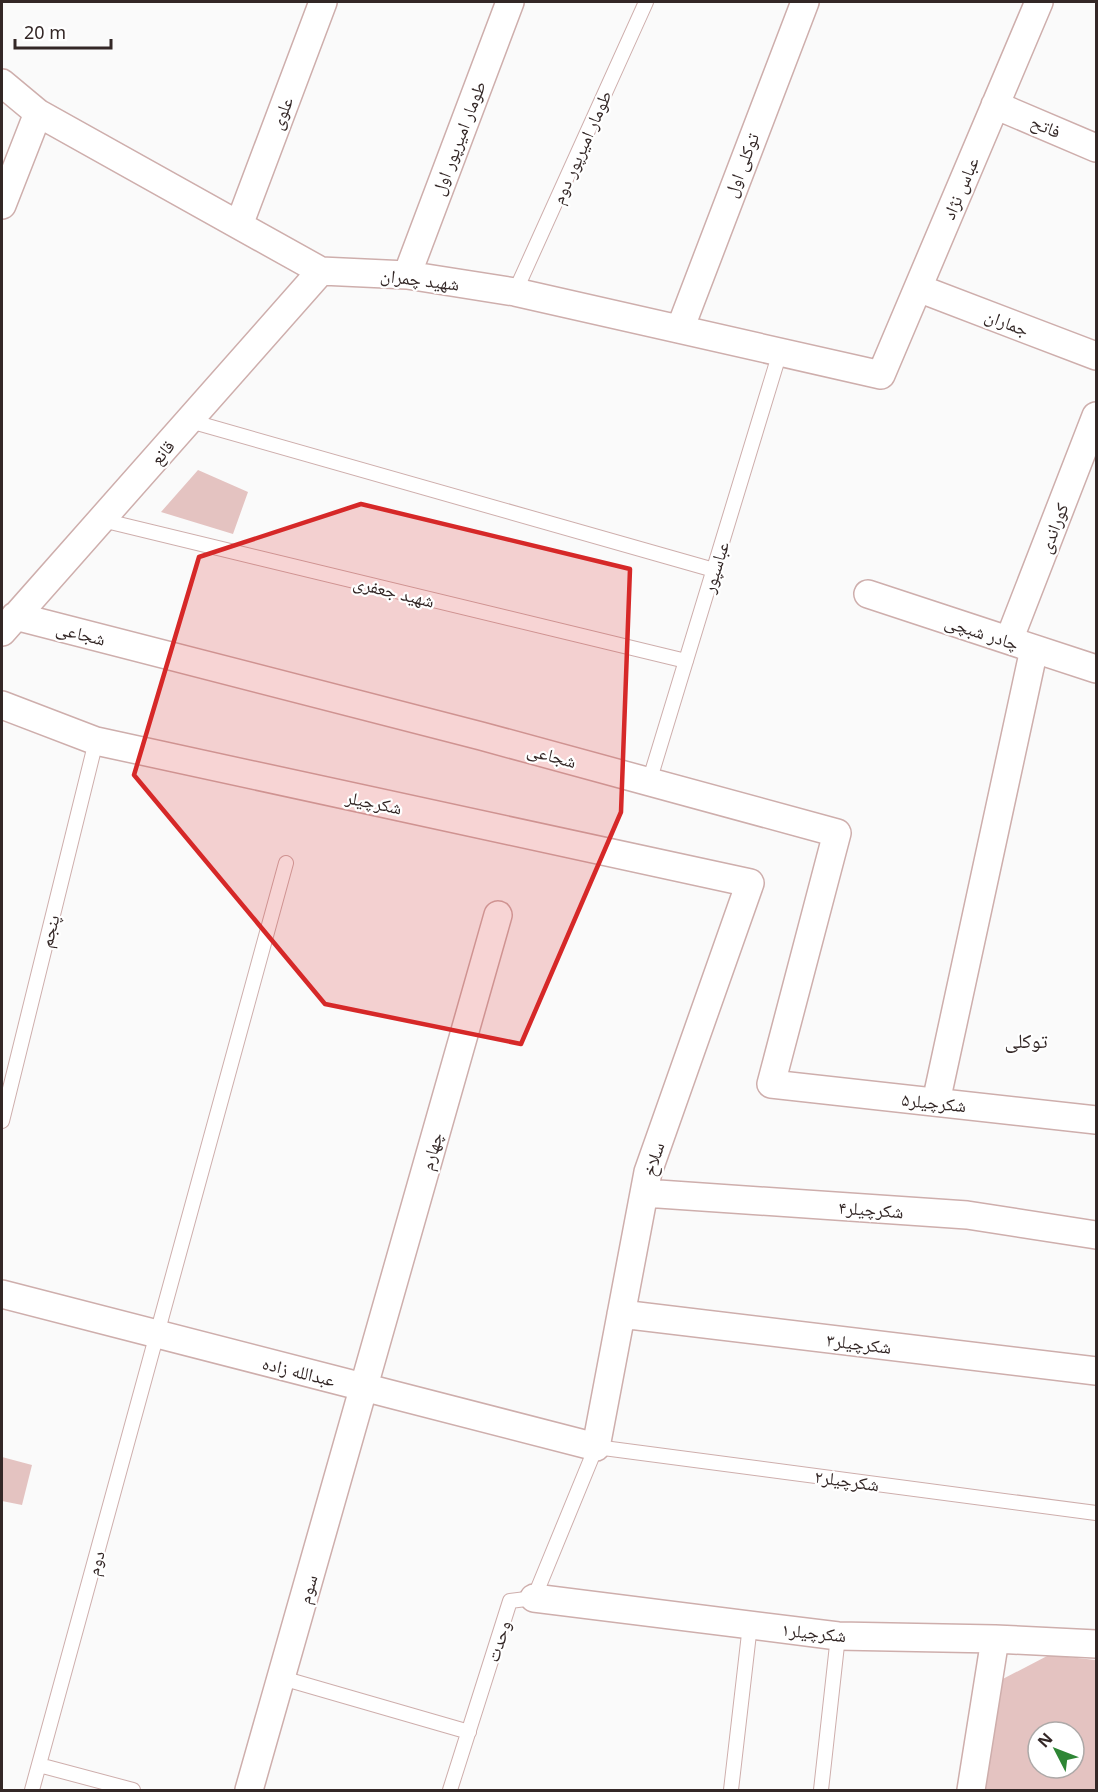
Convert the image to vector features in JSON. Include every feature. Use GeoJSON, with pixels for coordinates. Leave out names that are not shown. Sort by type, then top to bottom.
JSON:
{"type":"FeatureCollection","features":[{"type":"Feature","properties":{"kind":"street","name":"علوی"},"geometry":{"type":"LineString","coordinates":[[239,225],[323,2]]}},
{"type":"Feature","properties":{"kind":"street","name":"طومار امیرپور اول"},"geometry":{"type":"LineString","coordinates":[[407,275],[510,2]]}},
{"type":"Feature","properties":{"kind":"street","name":"توکلی اول"},"geometry":{"type":"LineString","coordinates":[[680,329],[805,2]]}},
{"type":"Feature","properties":{"kind":"street","name":"عباس نژاد"},"geometry":{"type":"LineString","coordinates":[[881,375],[1038,2]]}},
{"type":"Feature","properties":{"kind":"street","name":"شهید چمران"},"geometry":{"type":"LineString","coordinates":[[2,83],[38,113],[321,271],[407,275],[515,292],[881,375]]}},
{"type":"Feature","properties":{"kind":"street","name":"فاتح"},"geometry":{"type":"LineString","coordinates":[[995,105],[1096,148]]}},
{"type":"Feature","properties":{"kind":"street"},"geometry":{"type":"LineString","coordinates":[[2,205],[38,113]]}},
{"type":"Feature","properties":{"kind":"street","name":"قانع"},"geometry":{"type":"LineString","coordinates":[[8,624],[321,271]]}},
{"type":"Feature","properties":{"kind":"street","name":"جماران"},"geometry":{"type":"LineString","coordinates":[[918,288],[1096,356]]}},
{"type":"Feature","properties":{"kind":"street","name":"کوراندی"},"geometry":{"type":"LineString","coordinates":[[1009,640],[1096,416]]}},
{"type":"Feature","properties":{"kind":"street","name":"چادر شبچی"},"geometry":{"type":"LineString","coordinates":[[868,594],[1096,669]]}},
{"type":"Feature","properties":{"kind":"street","name":"شجاعی"},"geometry":{"type":"LineString","coordinates":[[8,624],[470,733],[837,833],[771,1084]]}},
{"type":"Feature","properties":{"kind":"street"},"geometry":{"type":"LineString","coordinates":[[936,1102],[1034,649]]}},
{"type":"Feature","properties":{"kind":"street","name":"شکرچیلر"},"geometry":{"type":"LineString","coordinates":[[2,705],[96,741],[750,883]]}},
{"type":"Feature","properties":{"kind":"street","name":"سلاخ"},"geometry":{"type":"LineString","coordinates":[[596,1447],[648,1172],[750,883]]}},
{"type":"Feature","properties":{"kind":"street","name":"چهارم"},"geometry":{"type":"LineString","coordinates":[[364,1388],[498,915]]}},
{"type":"Feature","properties":{"kind":"street","name":"شکرچیلر۵"},"geometry":{"type":"LineString","coordinates":[[771,1084],[1096,1120]]}},
{"type":"Feature","properties":{"kind":"street","name":"شکرچیلر۴"},"geometry":{"type":"LineString","coordinates":[[644,1193],[967,1215],[1096,1235]]}},
{"type":"Feature","properties":{"kind":"street","name":"عبدالله زاده"},"geometry":{"type":"LineString","coordinates":[[2,1294],[596,1447]]}},
{"type":"Feature","properties":{"kind":"street","name":"شکرچیلر۳"},"geometry":{"type":"LineString","coordinates":[[621,1314],[1096,1371]]}},
{"type":"Feature","properties":{"kind":"street","name":"سوم"},"geometry":{"type":"LineString","coordinates":[[249,1791],[364,1388]]}},
{"type":"Feature","properties":{"kind":"street","name":"شکرچیلر۱"},"geometry":{"type":"LineString","coordinates":[[534,1598],[838,1636],[995,1639],[1096,1644]]}},
{"type":"Feature","properties":{"kind":"street"},"geometry":{"type":"LineString","coordinates":[[971,1791],[995,1639]]}},
{"type":"Feature","properties":{"kind":"lane","name":"طومار امیرپور دوم"},"geometry":{"type":"LineString","coordinates":[[515,292],[646,2]]}},
{"type":"Feature","properties":{"kind":"lane","name":"عباسپور"},"geometry":{"type":"LineString","coordinates":[[649,782],[780,352]]}},
{"type":"Feature","properties":{"kind":"lane"},"geometry":{"type":"LineString","coordinates":[[190,421],[714,570]]}},
{"type":"Feature","properties":{"kind":"lane","name":"شهید جعفری"},"geometry":{"type":"LineString","coordinates":[[102,520],[686,661]]}},
{"type":"Feature","properties":{"kind":"lane","name":"پنجم"},"geometry":{"type":"LineString","coordinates":[[2,1121],[96,741]]}},
{"type":"Feature","properties":{"kind":"lane","name":"دوم"},"geometry":{"type":"LineString","coordinates":[[32,1791],[286,863]]}},
{"type":"Feature","properties":{"kind":"lane"},"geometry":{"type":"LineString","coordinates":[[534,1598],[596,1447]]}},
{"type":"Feature","properties":{"kind":"lane","name":"شکرچیلر۲"},"geometry":{"type":"LineString","coordinates":[[596,1447],[1096,1513]]}},
{"type":"Feature","properties":{"kind":"lane","name":"وحدت"},"geometry":{"type":"LineString","coordinates":[[450,1791],[510,1601],[534,1598]]}},
{"type":"Feature","properties":{"kind":"lane"},"geometry":{"type":"LineString","coordinates":[[732,1791],[750,1625]]}},
{"type":"Feature","properties":{"kind":"lane"},"geometry":{"type":"LineString","coordinates":[[821,1791],[838,1636]]}},
{"type":"Feature","properties":{"kind":"lane"},"geometry":{"type":"LineString","coordinates":[[282,1678],[469,1732]]}},
{"type":"Feature","properties":{"kind":"lane"},"geometry":{"type":"LineString","coordinates":[[39,1765],[133,1791]]}},
{"type":"Feature","properties":{"kind":"highlighted area"},"geometry":{"type":"Polygon","coordinates":[[[361,504],[630,569],[621,812],[521,1044],[325,1004],[134,775],[199,557],[361,504]]]}},
{"type":"Feature","properties":{"kind":"building"},"geometry":{"type":"Polygon","coordinates":[[[198,470],[248,492],[233,534],[161,512],[198,470]]]}},
{"type":"Feature","properties":{"kind":"building"},"geometry":{"type":"Polygon","coordinates":[[[2,1457],[32,1465],[22,1505],[2,1501],[2,1457]]]}},
{"type":"Feature","properties":{"kind":"building"},"geometry":{"type":"Polygon","coordinates":[[[1049,1655],[1096,1660],[1096,1790],[984,1790],[997,1682],[1049,1655]]]}},
{"type":"Feature","properties":{"kind":"district","name":"توکلی"},"geometry":{"type":"Point","coordinates":[1026,1040]}}]}
